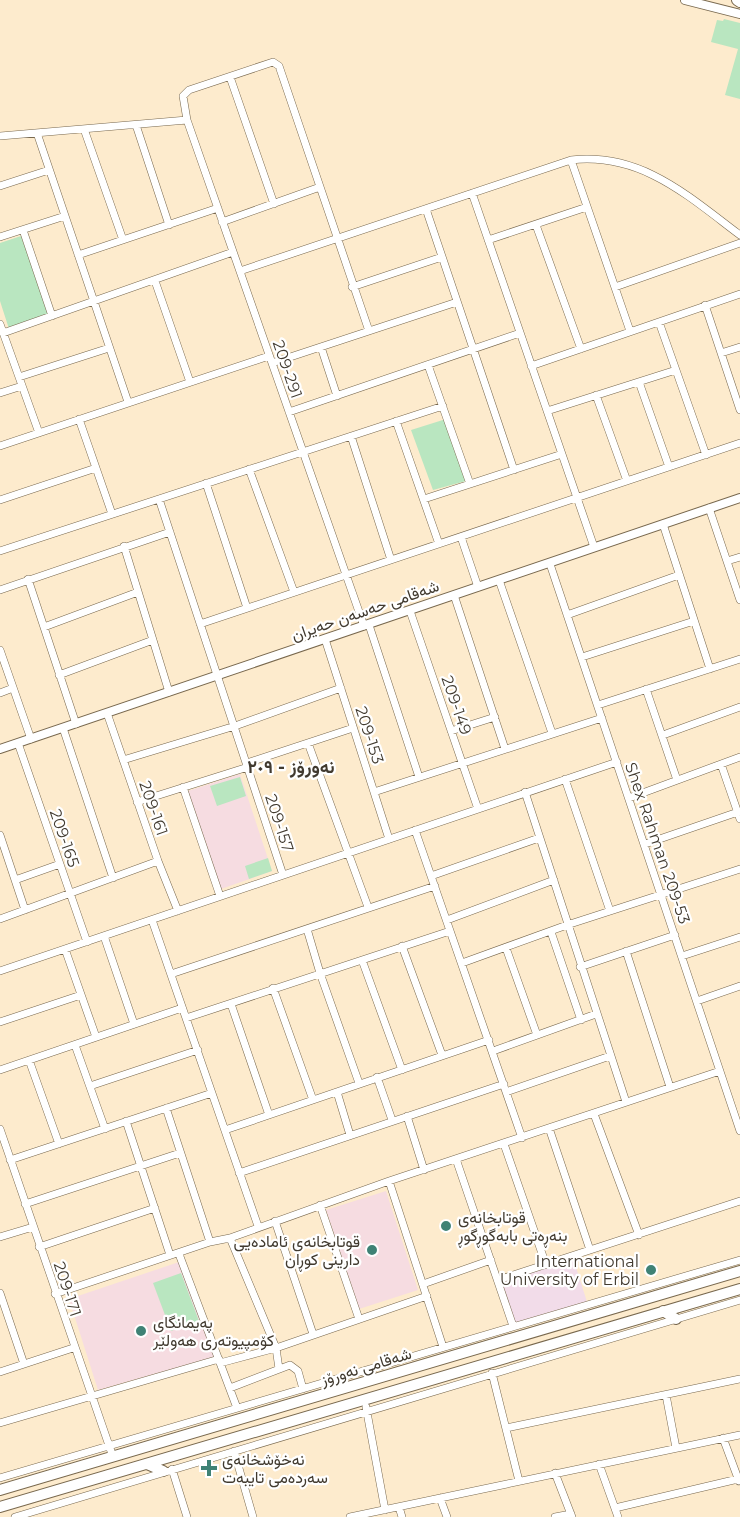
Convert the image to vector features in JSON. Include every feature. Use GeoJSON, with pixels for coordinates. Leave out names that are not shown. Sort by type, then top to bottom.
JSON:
{"type":"FeatureCollection","features":[{"type":"Feature","properties":{"kind":"main road"},"geometry":{"type":"LineString","coordinates":[[724,1276],[736,1261]]}},
{"type":"Feature","properties":{"kind":"main road","name":"شەقامی نەورۆز"},"geometry":{"type":"LineString","coordinates":[[0,1490],[110,1451],[384,1376],[740,1271]]}},
{"type":"Feature","properties":{"kind":"main road","name":"شەقامی نەورۆز"},"geometry":{"type":"LineString","coordinates":[[1,1506],[624,1321],[740,1289]]}},
{"type":"Feature","properties":{"kind":"main road"},"geometry":{"type":"LineString","coordinates":[[624,1321],[628,1305]]}},
{"type":"Feature","properties":{"kind":"main road"},"geometry":{"type":"LineString","coordinates":[[614,1309],[624,1321]]}},
{"type":"Feature","properties":{"kind":"main road"},"geometry":{"type":"LineString","coordinates":[[663,1311],[676,1319]]}},
{"type":"Feature","properties":{"kind":"main road"},"geometry":{"type":"LineString","coordinates":[[367,1370],[384,1376]]}},
{"type":"Feature","properties":{"kind":"main road"},"geometry":{"type":"LineString","coordinates":[[147,1464],[167,1470]]}},
{"type":"Feature","properties":{"kind":"street"},"geometry":{"type":"LineString","coordinates":[[685,0],[740,14]]}},
{"type":"Feature","properties":{"kind":"street"},"geometry":{"type":"LineString","coordinates":[[274,204],[230,77],[273,63],[279,66],[352,287],[369,331]]}},
{"type":"Feature","properties":{"kind":"street","name":"209-291"},"geometry":{"type":"LineString","coordinates":[[230,77],[189,90],[183,96],[187,120],[419,777]]}},
{"type":"Feature","properties":{"kind":"street"},"geometry":{"type":"LineString","coordinates":[[0,136],[187,120]]}},
{"type":"Feature","properties":{"kind":"street"},"geometry":{"type":"LineString","coordinates":[[136,125],[168,225]]}},
{"type":"Feature","properties":{"kind":"street"},"geometry":{"type":"LineString","coordinates":[[84,129],[123,240]]}},
{"type":"Feature","properties":{"kind":"street"},"geometry":{"type":"LineString","coordinates":[[37,133],[128,402]]}},
{"type":"Feature","properties":{"kind":"street"},"geometry":{"type":"LineString","coordinates":[[571,160],[630,332]]}},
{"type":"Feature","properties":{"kind":"street"},"geometry":{"type":"LineString","coordinates":[[240,271],[571,160],[609,160],[642,168],[663,178],[740,235]]}},
{"type":"Feature","properties":{"kind":"street"},"geometry":{"type":"LineString","coordinates":[[0,186],[49,170]]}},
{"type":"Feature","properties":{"kind":"street"},"geometry":{"type":"LineString","coordinates":[[222,222],[320,188]]}},
{"type":"Feature","properties":{"kind":"street"},"geometry":{"type":"LineString","coordinates":[[472,193],[594,547]]}},
{"type":"Feature","properties":{"kind":"street"},"geometry":{"type":"LineString","coordinates":[[488,240],[587,207]]}},
{"type":"Feature","properties":{"kind":"street"},"geometry":{"type":"LineString","coordinates":[[78,255],[218,208]]}},
{"type":"Feature","properties":{"kind":"street"},"geometry":{"type":"LineString","coordinates":[[426,209],[514,470]]}},
{"type":"Feature","properties":{"kind":"street"},"geometry":{"type":"LineString","coordinates":[[0,237],[65,216]]}},
{"type":"Feature","properties":{"kind":"street"},"geometry":{"type":"LineString","coordinates":[[536,225],[581,349]]}},
{"type":"Feature","properties":{"kind":"street"},"geometry":{"type":"LineString","coordinates":[[22,230],[52,316]]}},
{"type":"Feature","properties":{"kind":"street"},"geometry":{"type":"LineString","coordinates":[[615,287],[740,243]]}},
{"type":"Feature","properties":{"kind":"street"},"geometry":{"type":"LineString","coordinates":[[3,339],[52,316],[233,252]]}},
{"type":"Feature","properties":{"kind":"street"},"geometry":{"type":"LineString","coordinates":[[352,287],[442,257]]}},
{"type":"Feature","properties":{"kind":"street"},"geometry":{"type":"LineString","coordinates":[[155,281],[190,382]]}},
{"type":"Feature","properties":{"kind":"street"},"geometry":{"type":"LineString","coordinates":[[531,366],[740,294]]}},
{"type":"Feature","properties":{"kind":"street"},"geometry":{"type":"LineString","coordinates":[[0,446],[190,382],[321,347],[457,302]]}},
{"type":"Feature","properties":{"kind":"street"},"geometry":{"type":"LineString","coordinates":[[705,305],[740,410]]}},
{"type":"Feature","properties":{"kind":"street"},"geometry":{"type":"LineString","coordinates":[[659,322],[706,454]]}},
{"type":"Feature","properties":{"kind":"street"},"geometry":{"type":"LineString","coordinates":[[0,324],[3,339],[39,433]]}},
{"type":"Feature","properties":{"kind":"street"},"geometry":{"type":"LineString","coordinates":[[289,412],[520,333]]}},
{"type":"Feature","properties":{"kind":"street"},"geometry":{"type":"LineString","coordinates":[[321,347],[337,396]]}},
{"type":"Feature","properties":{"kind":"street"},"geometry":{"type":"LineString","coordinates":[[721,353],[740,347]]}},
{"type":"Feature","properties":{"kind":"street"},"geometry":{"type":"LineString","coordinates":[[19,377],[109,348]]}},
{"type":"Feature","properties":{"kind":"street"},"geometry":{"type":"LineString","coordinates":[[428,365],[470,484]]}},
{"type":"Feature","properties":{"kind":"street"},"geometry":{"type":"LineString","coordinates":[[547,411],[676,370]]}},
{"type":"Feature","properties":{"kind":"street"},"geometry":{"type":"LineString","coordinates":[[639,381],[669,467]]}},
{"type":"Feature","properties":{"kind":"street"},"geometry":{"type":"LineString","coordinates":[[0,393],[22,386]]}},
{"type":"Feature","properties":{"kind":"street"},"geometry":{"type":"LineString","coordinates":[[596,395],[627,481]]}},
{"type":"Feature","properties":{"kind":"street"},"geometry":{"type":"LineString","coordinates":[[0,551],[442,406]]}},
{"type":"Feature","properties":{"kind":"street"},"geometry":{"type":"LineString","coordinates":[[80,419],[112,514]]}},
{"type":"Feature","properties":{"kind":"street"},"geometry":{"type":"LineString","coordinates":[[396,421],[439,544]]}},
{"type":"Feature","properties":{"kind":"street"},"geometry":{"type":"LineString","coordinates":[[351,436],[391,560]]}},
{"type":"Feature","properties":{"kind":"street"},"geometry":{"type":"LineString","coordinates":[[200,624],[740,443]]}},
{"type":"Feature","properties":{"kind":"street"},"geometry":{"type":"LineString","coordinates":[[424,499],[562,454]]}},
{"type":"Feature","properties":{"kind":"street"},"geometry":{"type":"LineString","coordinates":[[0,500],[96,468]]}},
{"type":"Feature","properties":{"kind":"street"},"geometry":{"type":"LineString","coordinates":[[249,469],[294,592]]}},
{"type":"Feature","properties":{"kind":"street"},"geometry":{"type":"LineString","coordinates":[[206,483],[247,608]]}},
{"type":"Feature","properties":{"kind":"street","name":"شەقامی حەسەن حەیران"},"geometry":{"type":"LineString","coordinates":[[0,749],[740,498]]}},
{"type":"Feature","properties":{"kind":"street","name":"209-157"},"geometry":{"type":"LineString","coordinates":[[159,499],[283,875]]}},
{"type":"Feature","properties":{"kind":"street"},"geometry":{"type":"LineString","coordinates":[[709,508],[740,600]]}},
{"type":"Feature","properties":{"kind":"street"},"geometry":{"type":"LineString","coordinates":[[663,524],[710,669]]}},
{"type":"Feature","properties":{"kind":"street"},"geometry":{"type":"LineString","coordinates":[[0,590],[170,532]]}},
{"type":"Feature","properties":{"kind":"street"},"geometry":{"type":"LineString","coordinates":[[461,537],[478,587]]}},
{"type":"Feature","properties":{"kind":"street"},"geometry":{"type":"LineString","coordinates":[[124,546],[169,692]]}},
{"type":"Feature","properties":{"kind":"street"},"geometry":{"type":"LineString","coordinates":[[727,561],[740,557]]}},
{"type":"Feature","properties":{"kind":"street","name":"Shex Rahman 209-53"},"geometry":{"type":"LineString","coordinates":[[550,564],[720,1071],[739,1121],[740,1131]]}},
{"type":"Feature","properties":{"kind":"street"},"geometry":{"type":"LineString","coordinates":[[567,615],[680,575]]}},
{"type":"Feature","properties":{"kind":"street"},"geometry":{"type":"LineString","coordinates":[[28,579],[76,724]]}},
{"type":"Feature","properties":{"kind":"street"},"geometry":{"type":"LineString","coordinates":[[499,580],[552,733]]}},
{"type":"Feature","properties":{"kind":"street"},"geometry":{"type":"LineString","coordinates":[[44,627],[138,592]]}},
{"type":"Feature","properties":{"kind":"street"},"geometry":{"type":"LineString","coordinates":[[454,595],[505,749]]}},
{"type":"Feature","properties":{"kind":"street","name":"209-149"},"geometry":{"type":"LineString","coordinates":[[410,611],[478,809]]}},
{"type":"Feature","properties":{"kind":"street"},"geometry":{"type":"LineString","coordinates":[[582,657],[694,621]]}},
{"type":"Feature","properties":{"kind":"street","name":"209-153"},"geometry":{"type":"LineString","coordinates":[[325,639],[389,838]]}},
{"type":"Feature","properties":{"kind":"street"},"geometry":{"type":"LineString","coordinates":[[59,675],[153,640]]}},
{"type":"Feature","properties":{"kind":"street"},"geometry":{"type":"LineString","coordinates":[[0,650],[31,739]]}},
{"type":"Feature","properties":{"kind":"street"},"geometry":{"type":"LineString","coordinates":[[597,705],[740,658]]}},
{"type":"Feature","properties":{"kind":"street"},"geometry":{"type":"LineString","coordinates":[[0,693],[13,688]]}},
{"type":"Feature","properties":{"kind":"street"},"geometry":{"type":"LineString","coordinates":[[123,760],[235,726],[341,688]]}},
{"type":"Feature","properties":{"kind":"street"},"geometry":{"type":"LineString","coordinates":[[646,688],[677,780]]}},
{"type":"Feature","properties":{"kind":"street"},"geometry":{"type":"LineString","coordinates":[[663,735],[740,707]]}},
{"type":"Feature","properties":{"kind":"street","name":"209-161"},"geometry":{"type":"LineString","coordinates":[[107,713],[158,861],[178,911]]}},
{"type":"Feature","properties":{"kind":"street"},"geometry":{"type":"LineString","coordinates":[[451,731],[495,717]]}},
{"type":"Feature","properties":{"kind":"street"},"geometry":{"type":"LineString","coordinates":[[374,792],[463,761],[602,718]]}},
{"type":"Feature","properties":{"kind":"street"},"geometry":{"type":"LineString","coordinates":[[63,728],[113,878]]}},
{"type":"Feature","properties":{"kind":"street"},"geometry":{"type":"LineString","coordinates":[[137,802],[354,728]]}},
{"type":"Feature","properties":{"kind":"street"},"geometry":{"type":"LineString","coordinates":[[308,742],[368,907]]}},
{"type":"Feature","properties":{"kind":"street","name":"209-165"},"geometry":{"type":"LineString","coordinates":[[18,743],[87,942]]}},
{"type":"Feature","properties":{"kind":"street"},"geometry":{"type":"LineString","coordinates":[[629,798],[740,757]]}},
{"type":"Feature","properties":{"kind":"street"},"geometry":{"type":"LineString","coordinates":[[0,971],[617,762]]}},
{"type":"Feature","properties":{"kind":"street"},"geometry":{"type":"LineString","coordinates":[[645,844],[739,815],[721,764]]}},
{"type":"Feature","properties":{"kind":"street"},"geometry":{"type":"LineString","coordinates":[[565,779],[610,911]]}},
{"type":"Feature","properties":{"kind":"street"},"geometry":{"type":"LineString","coordinates":[[183,787],[220,896]]}},
{"type":"Feature","properties":{"kind":"street"},"geometry":{"type":"LineString","coordinates":[[525,792],[580,967],[626,1102]]}},
{"type":"Feature","properties":{"kind":"street"},"geometry":{"type":"LineString","coordinates":[[415,831],[522,1138]]}},
{"type":"Feature","properties":{"kind":"street"},"geometry":{"type":"LineString","coordinates":[[0,835],[25,910]]}},
{"type":"Feature","properties":{"kind":"street"},"geometry":{"type":"LineString","coordinates":[[431,876],[539,838]]}},
{"type":"Feature","properties":{"kind":"street"},"geometry":{"type":"LineString","coordinates":[[0,920],[158,861]]}},
{"type":"Feature","properties":{"kind":"street"},"geometry":{"type":"LineString","coordinates":[[15,880],[60,864]]}},
{"type":"Feature","properties":{"kind":"street"},"geometry":{"type":"LineString","coordinates":[[462,963],[567,925],[740,869]]}},
{"type":"Feature","properties":{"kind":"street"},"geometry":{"type":"LineString","coordinates":[[447,920],[554,880]]}},
{"type":"Feature","properties":{"kind":"street"},"geometry":{"type":"LineString","coordinates":[[171,974],[435,886]]}},
{"type":"Feature","properties":{"kind":"street"},"geometry":{"type":"LineString","coordinates":[[152,920],[258,1226]]}},
{"type":"Feature","properties":{"kind":"street"},"geometry":{"type":"LineString","coordinates":[[308,929],[320,973],[359,1083]]}},
{"type":"Feature","properties":{"kind":"street"},"geometry":{"type":"LineString","coordinates":[[186,1017],[450,931]]}},
{"type":"Feature","properties":{"kind":"street"},"geometry":{"type":"LineString","coordinates":[[551,932],[581,1020]]}},
{"type":"Feature","properties":{"kind":"street"},"geometry":{"type":"LineString","coordinates":[[580,967],[675,935]]}},
{"type":"Feature","properties":{"kind":"street"},"geometry":{"type":"LineString","coordinates":[[104,936],[134,1024]]}},
{"type":"Feature","properties":{"kind":"street"},"geometry":{"type":"LineString","coordinates":[[682,956],[740,937]]}},
{"type":"Feature","properties":{"kind":"street"},"geometry":{"type":"LineString","coordinates":[[402,946],[442,1055]]}},
{"type":"Feature","properties":{"kind":"street"},"geometry":{"type":"LineString","coordinates":[[506,948],[537,1035]]}},
{"type":"Feature","properties":{"kind":"street"},"geometry":{"type":"LineString","coordinates":[[65,949],[96,1037]]}},
{"type":"Feature","properties":{"kind":"street"},"geometry":{"type":"LineString","coordinates":[[626,951],[670,1087]]}},
{"type":"Feature","properties":{"kind":"street"},"geometry":{"type":"LineString","coordinates":[[362,960],[402,1070]]}},
{"type":"Feature","properties":{"kind":"street"},"geometry":{"type":"LineString","coordinates":[[697,1001],[740,986]]}},
{"type":"Feature","properties":{"kind":"street"},"geometry":{"type":"LineString","coordinates":[[273,988],[313,1100]]}},
{"type":"Feature","properties":{"kind":"street"},"geometry":{"type":"LineString","coordinates":[[0,1022],[81,994]]}},
{"type":"Feature","properties":{"kind":"street"},"geometry":{"type":"LineString","coordinates":[[231,1004],[269,1115]]}},
{"type":"Feature","properties":{"kind":"street"},"geometry":{"type":"LineString","coordinates":[[0,1070],[183,1008]]}},
{"type":"Feature","properties":{"kind":"street"},"geometry":{"type":"LineString","coordinates":[[493,1051],[596,1014]]}},
{"type":"Feature","properties":{"kind":"street"},"geometry":{"type":"LineString","coordinates":[[225,1130],[489,1040]]}},
{"type":"Feature","properties":{"kind":"street"},"geometry":{"type":"LineString","coordinates":[[75,1045],[105,1129]]}},
{"type":"Feature","properties":{"kind":"street"},"geometry":{"type":"LineString","coordinates":[[90,1086],[198,1050]]}},
{"type":"Feature","properties":{"kind":"street"},"geometry":{"type":"LineString","coordinates":[[239,1173],[392,1120],[610,1056]]}},
{"type":"Feature","properties":{"kind":"street"},"geometry":{"type":"LineString","coordinates":[[29,1060],[59,1144]]}},
{"type":"Feature","properties":{"kind":"street"},"geometry":{"type":"LineString","coordinates":[[55,1294],[210,1242],[230,1238],[258,1226],[389,1181],[720,1071]]}},
{"type":"Feature","properties":{"kind":"street"},"geometry":{"type":"LineString","coordinates":[[377,1077],[392,1120]]}},
{"type":"Feature","properties":{"kind":"street"},"geometry":{"type":"LineString","coordinates":[[338,1092],[350,1136]]}},
{"type":"Feature","properties":{"kind":"street"},"geometry":{"type":"LineString","coordinates":[[10,1160],[212,1093]]}},
{"type":"Feature","properties":{"kind":"street"},"geometry":{"type":"LineString","coordinates":[[166,1108],[210,1242]]}},
{"type":"Feature","properties":{"kind":"street"},"geometry":{"type":"LineString","coordinates":[[594,1114],[639,1235]]}},
{"type":"Feature","properties":{"kind":"street"},"geometry":{"type":"LineString","coordinates":[[407,1116],[424,1170]]}},
{"type":"Feature","properties":{"kind":"street"},"geometry":{"type":"LineString","coordinates":[[126,1121],[170,1256]]}},
{"type":"Feature","properties":{"kind":"street"},"geometry":{"type":"LineString","coordinates":[[549,1128],[590,1250]]}},
{"type":"Feature","properties":{"kind":"street","name":"209-171"},"geometry":{"type":"LineString","coordinates":[[1,1133],[110,1451]]}},
{"type":"Feature","properties":{"kind":"street"},"geometry":{"type":"LineString","coordinates":[[504,1144],[546,1265]]}},
{"type":"Feature","properties":{"kind":"street"},"geometry":{"type":"LineString","coordinates":[[25,1204],[180,1153]]}},
{"type":"Feature","properties":{"kind":"street"},"geometry":{"type":"LineString","coordinates":[[456,1159],[513,1326]]}},
{"type":"Feature","properties":{"kind":"street"},"geometry":{"type":"LineString","coordinates":[[389,1181],[443,1347]]}},
{"type":"Feature","properties":{"kind":"street"},"geometry":{"type":"LineString","coordinates":[[498,1280],[740,1201]]}},
{"type":"Feature","properties":{"kind":"street"},"geometry":{"type":"LineString","coordinates":[[320,1205],[358,1318]]}},
{"type":"Feature","properties":{"kind":"street"},"geometry":{"type":"LineString","coordinates":[[39,1247],[155,1208]]}},
{"type":"Feature","properties":{"kind":"street"},"geometry":{"type":"LineString","coordinates":[[275,1221],[313,1334]]}},
{"type":"Feature","properties":{"kind":"street"},"geometry":{"type":"LineString","coordinates":[[0,1237],[33,1227]]}},
{"type":"Feature","properties":{"kind":"street"},"geometry":{"type":"LineString","coordinates":[[230,1238],[276,1348],[279,1368]]}},
{"type":"Feature","properties":{"kind":"street"},"geometry":{"type":"LineString","coordinates":[[179,1254],[237,1408]]}},
{"type":"Feature","properties":{"kind":"street"},"geometry":{"type":"LineString","coordinates":[[423,1284],[491,1260]]}},
{"type":"Feature","properties":{"kind":"street"},"geometry":{"type":"LineString","coordinates":[[0,1478],[110,1451],[237,1408],[736,1261]]}},
{"type":"Feature","properties":{"kind":"street"},"geometry":{"type":"LineString","coordinates":[[0,1293],[24,1364]]}},
{"type":"Feature","properties":{"kind":"street"},"geometry":{"type":"LineString","coordinates":[[0,1423],[90,1396],[276,1348],[427,1296]]}},
{"type":"Feature","properties":{"kind":"street"},"geometry":{"type":"LineString","coordinates":[[15,1517],[740,1300]]}},
{"type":"Feature","properties":{"kind":"street"},"geometry":{"type":"LineString","coordinates":[[0,1322],[9,1319]]}},
{"type":"Feature","properties":{"kind":"street"},"geometry":{"type":"LineString","coordinates":[[522,1323],[526,1335]]}},
{"type":"Feature","properties":{"kind":"street"},"geometry":{"type":"LineString","coordinates":[[0,1372],[73,1348]]}},
{"type":"Feature","properties":{"kind":"street"},"geometry":{"type":"LineString","coordinates":[[230,1388],[279,1368],[295,1367],[303,1389]]}},
{"type":"Feature","properties":{"kind":"street"},"geometry":{"type":"LineString","coordinates":[[492,1373],[519,1480]]}},
{"type":"Feature","properties":{"kind":"street"},"geometry":{"type":"LineString","coordinates":[[506,1428],[740,1379]]}},
{"type":"Feature","properties":{"kind":"street"},"geometry":{"type":"LineString","coordinates":[[666,1395],[676,1448]]}},
{"type":"Feature","properties":{"kind":"street"},"geometry":{"type":"LineString","coordinates":[[365,1398],[385,1510]]}},
{"type":"Feature","properties":{"kind":"street"},"geometry":{"type":"LineString","coordinates":[[350,1517],[740,1435]]}},
{"type":"Feature","properties":{"kind":"street"},"geometry":{"type":"LineString","coordinates":[[615,1508],[739,1481],[723,1438]]}},
{"type":"Feature","properties":{"kind":"street"},"geometry":{"type":"LineString","coordinates":[[234,1451],[254,1517]]}},
{"type":"Feature","properties":{"kind":"street"},"geometry":{"type":"LineString","coordinates":[[599,1464],[618,1517]]}},
{"type":"Feature","properties":{"kind":"street"},"geometry":{"type":"LineString","coordinates":[[167,1470],[188,1517]]}},
{"type":"Feature","properties":{"kind":"street"},"geometry":{"type":"LineString","coordinates":[[555,1473],[571,1515],[555,1517]]}},
{"type":"Feature","properties":{"kind":"street"},"geometry":{"type":"LineString","coordinates":[[440,1498],[447,1517]]}},
{"type":"Feature","properties":{"kind":"street"},"geometry":{"type":"LineString","coordinates":[[399,1507],[402,1517]]}},
{"type":"Feature","properties":{"kind":"shaded area"},"geometry":{"type":"Polygon","coordinates":[[[240,774],[272,871],[221,889],[188,791],[240,774]]]}},
{"type":"Feature","properties":{"kind":"shaded area","name":"قوتابخانەی ئامادەیی دارینی کوڕان"},"geometry":{"type":"Polygon","coordinates":[[[386,1191],[418,1290],[359,1309],[326,1210],[386,1191]]]}},
{"type":"Feature","properties":{"kind":"shaded area"},"geometry":{"type":"Polygon","coordinates":[[[573,1258],[588,1305],[516,1326],[502,1282],[573,1258]]]}},
{"type":"Feature","properties":{"kind":"shaded area","name":"پەیمانگای کۆمپیوتەری هەولێر"},"geometry":{"type":"Polygon","coordinates":[[[179,1262],[214,1357],[98,1390],[69,1299],[179,1262]]]}},
{"type":"Feature","properties":{"kind":"green space"},"geometry":{"type":"Polygon","coordinates":[[[724,19],[740,23],[740,99],[725,95],[738,49],[711,42],[717,20],[723,21],[724,19]]]}},
{"type":"Feature","properties":{"kind":"green space"},"geometry":{"type":"Polygon","coordinates":[[[21,236],[50,315],[9,329],[0,301],[0,243],[21,236]]]}},
{"type":"Feature","properties":{"kind":"green space"},"geometry":{"type":"Polygon","coordinates":[[[446,419],[466,481],[433,490],[411,430],[446,419]]]}},
{"type":"Feature","properties":{"kind":"green space"},"geometry":{"type":"Polygon","coordinates":[[[240,777],[246,796],[217,806],[210,786],[240,777]]]}},
{"type":"Feature","properties":{"kind":"green space"},"geometry":{"type":"Polygon","coordinates":[[[268,858],[272,871],[249,879],[245,866],[268,858]]]}},
{"type":"Feature","properties":{"kind":"green space"},"geometry":{"type":"Polygon","coordinates":[[[181,1273],[199,1321],[171,1331],[153,1283],[181,1273]]]}},
{"type":"Feature","properties":{"kind":"place","name":"قوتابخانەی بنەڕەتی بابەگوڕگوڕ"},"geometry":{"type":"Point","coordinates":[446,1226]}},
{"type":"Feature","properties":{"kind":"place","name":"قوتابخانەی ئامادەیی دارینی کوڕان"},"geometry":{"type":"Point","coordinates":[372,1250]}},
{"type":"Feature","properties":{"kind":"place","name":"International University of Erbil"},"geometry":{"type":"Point","coordinates":[651,1270]}},
{"type":"Feature","properties":{"kind":"place","name":"پەیمانگای کۆمپیوتەری هەولێر"},"geometry":{"type":"Point","coordinates":[141,1331]}},
{"type":"Feature","properties":{"kind":"place","name":"نەخۆشخانەی سەردەمی تایبەت"},"geometry":{"type":"Point","coordinates":[209,1468]}},
{"type":"Feature","properties":{"kind":"district","name":"نەورۆز - ٢٠٩"},"geometry":{"type":"Point","coordinates":[291,767]}}]}
